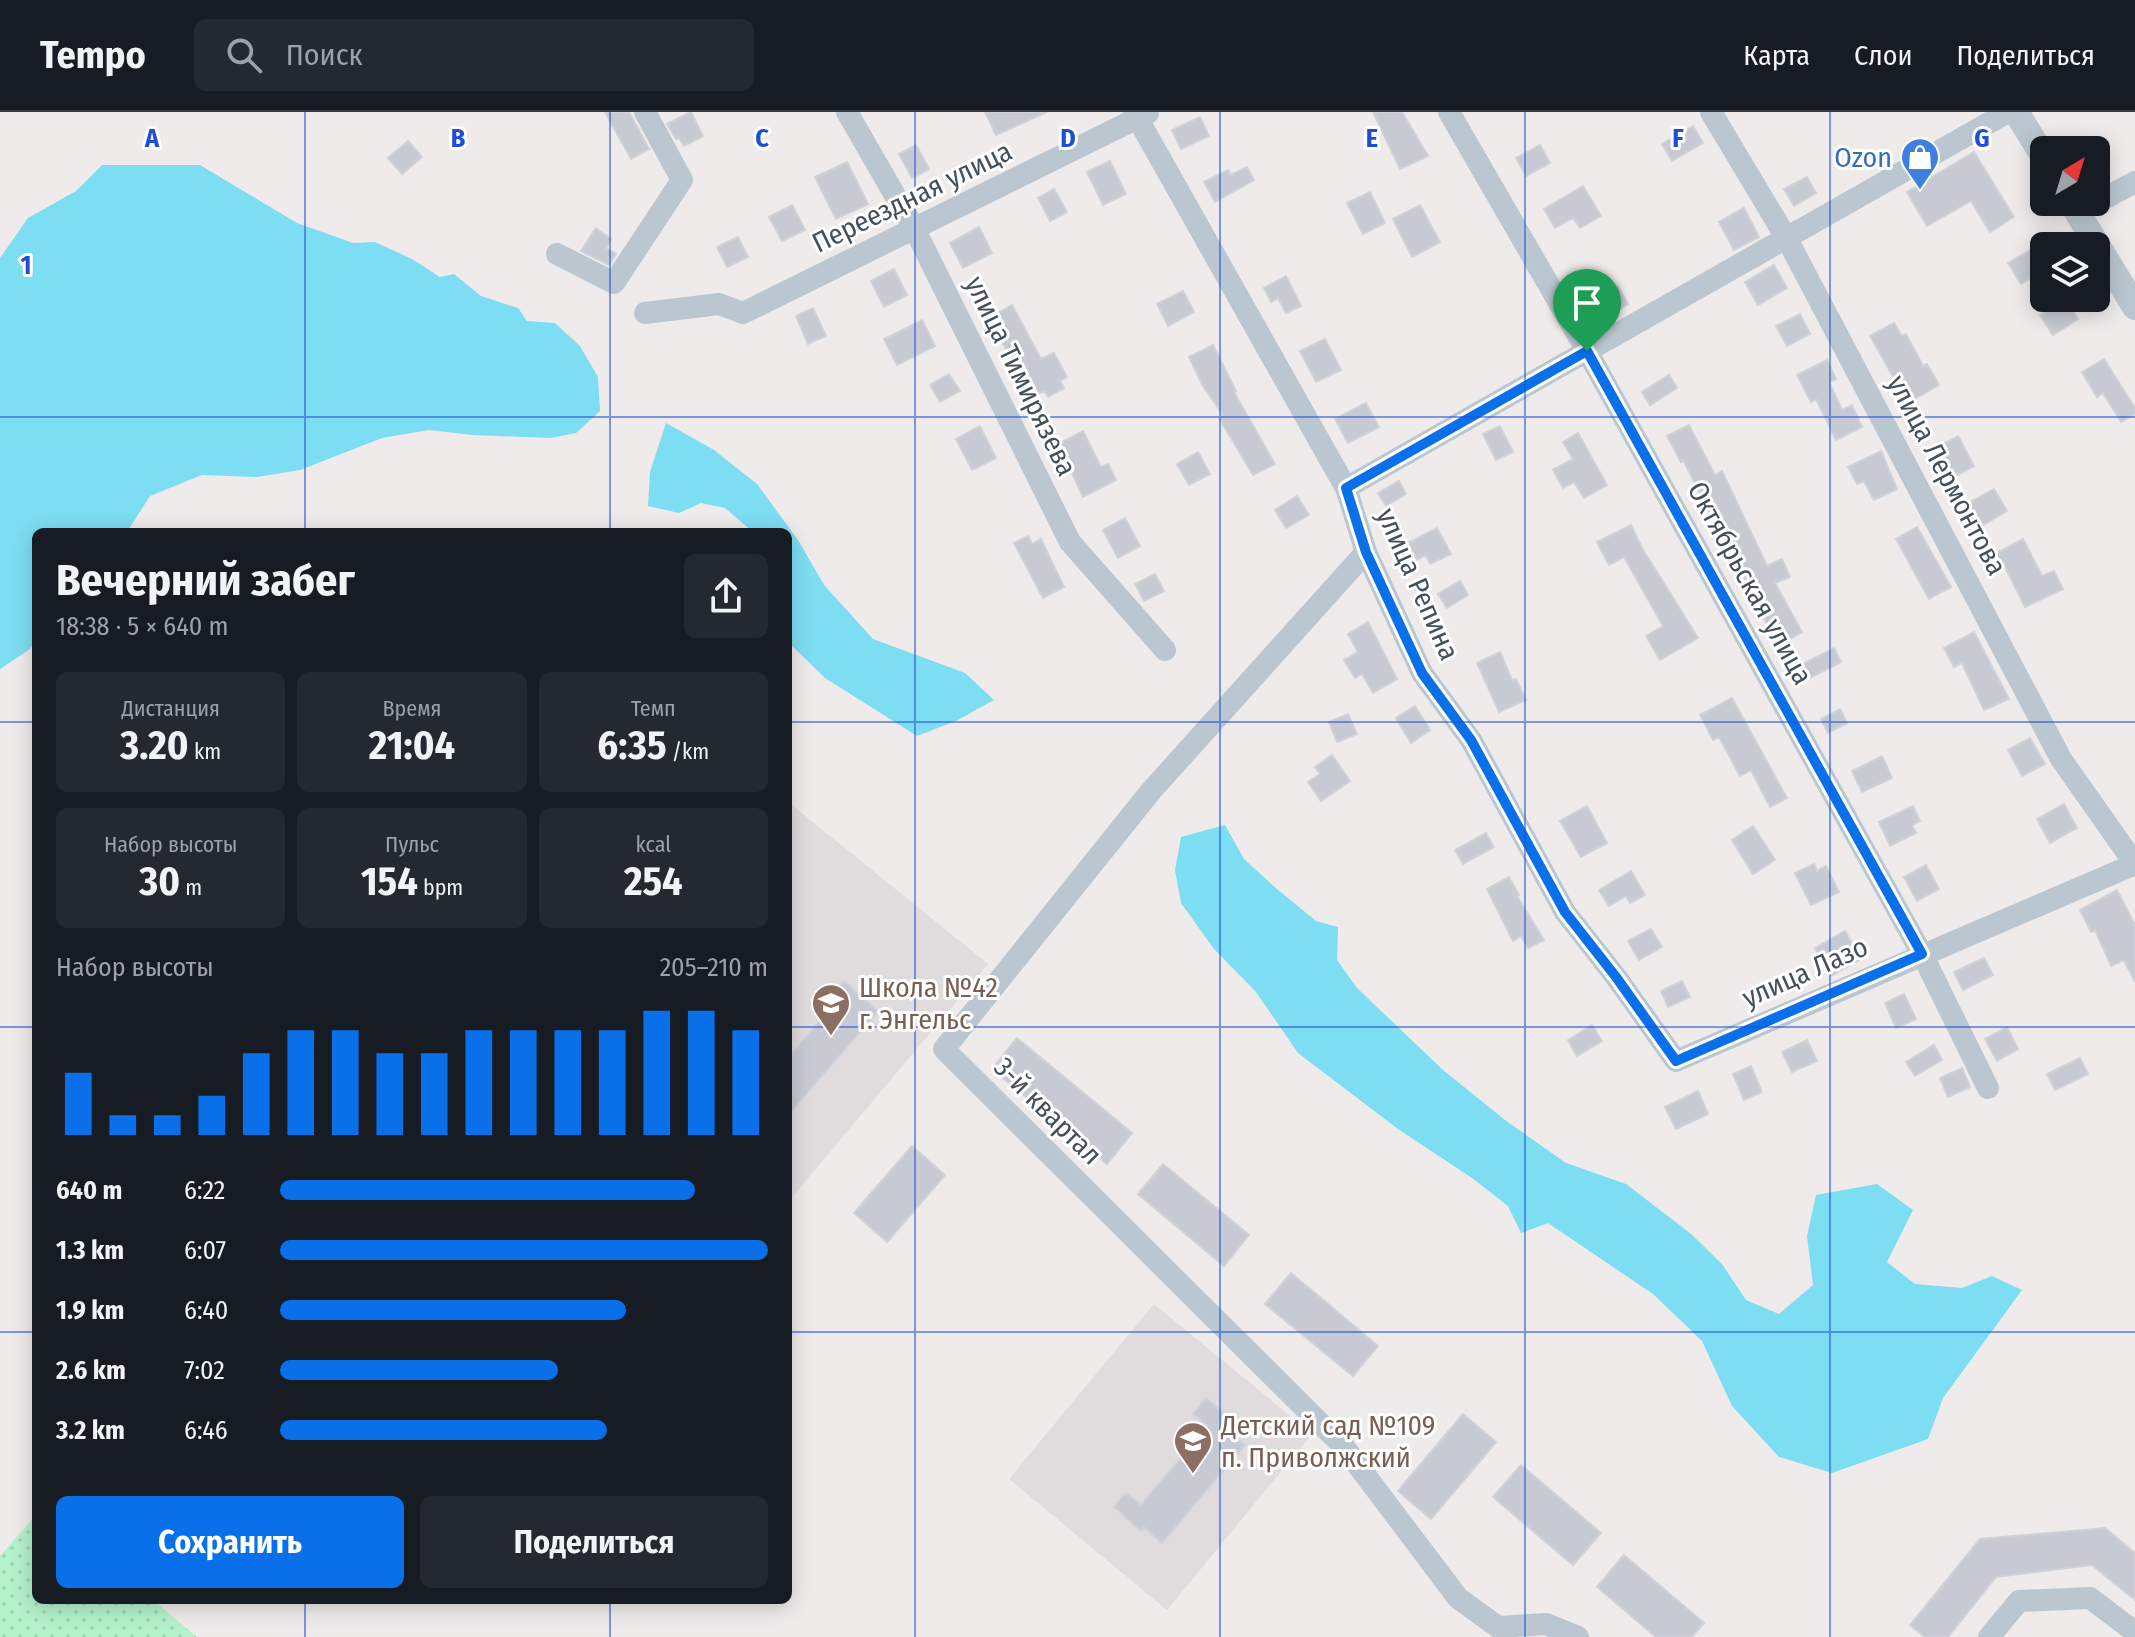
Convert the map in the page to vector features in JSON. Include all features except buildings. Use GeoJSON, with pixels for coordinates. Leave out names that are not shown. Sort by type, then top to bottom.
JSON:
{"type":"FeatureCollection","features":[{"type":"Feature","properties":{"kind":"street"},"geometry":{"type":"LineString","coordinates":[[557,254],[614,283],[682,180],[645,112]]}},
{"type":"Feature","properties":{"kind":"street","name":"улица Тимирязева"},"geometry":{"type":"LineString","coordinates":[[847,112],[915,230],[1070,542],[1165,650]]}},
{"type":"Feature","properties":{"kind":"street","name":"Октябрьская улица"},"geometry":{"type":"LineString","coordinates":[[1449,112],[1587,351],[1922,954],[1988,1088]]}},
{"type":"Feature","properties":{"kind":"street","name":"улица Лермонтова"},"geometry":{"type":"LineString","coordinates":[[1711,112],[1787,239],[2061,759],[2135,864]]}},
{"type":"Feature","properties":{"kind":"street"},"geometry":{"type":"LineString","coordinates":[[1346,488],[2008,112]]}},
{"type":"Feature","properties":{"kind":"street"},"geometry":{"type":"LineString","coordinates":[[2016,112],[2031,136]]}},
{"type":"Feature","properties":{"kind":"street","name":"Переездная улица"},"geometry":{"type":"LineString","coordinates":[[645,313],[719,304],[743,313],[915,230],[1140,114]]}},
{"type":"Feature","properties":{"kind":"street","name":"улица Репина"},"geometry":{"type":"LineString","coordinates":[[1140,114],[1346,488],[1366,552],[1422,673],[1471,740],[1565,912],[1676,1061]]}},
{"type":"Feature","properties":{"kind":"street"},"geometry":{"type":"LineString","coordinates":[[2110,193],[2135,182]]}},
{"type":"Feature","properties":{"kind":"street"},"geometry":{"type":"LineString","coordinates":[[2080,216],[2135,307]]}},
{"type":"Feature","properties":{"kind":"street","name":"3-й квартал"},"geometry":{"type":"LineString","coordinates":[[1366,552],[1151,791],[944,1049],[1344,1447],[1458,1598],[1498,1627],[1546,1624],[1578,1637]]}},
{"type":"Feature","properties":{"kind":"street","name":"улица Лазо"},"geometry":{"type":"LineString","coordinates":[[1676,1061],[2135,864]]}},
{"type":"Feature","properties":{"kind":"street"},"geometry":{"type":"LineString","coordinates":[[1989,1637],[2019,1601],[2090,1598],[2135,1632]]}},
{"type":"Feature","properties":{"kind":"shaded area"},"geometry":{"type":"Polygon","coordinates":[[[792,805],[988,964],[792,1197],[792,805]]]}},
{"type":"Feature","properties":{"kind":"shaded area"},"geometry":{"type":"Polygon","coordinates":[[[1154,1304],[1312,1434],[1167,1610],[1009,1479],[1154,1304]]]}},
{"type":"Feature","properties":{"kind":"green space"},"geometry":{"type":"Polygon","coordinates":[[[32,1520],[32,1604],[158,1604],[197,1637],[0,1637],[0,1556],[32,1520]]]}},
{"type":"Feature","properties":{"kind":"water"},"geometry":{"type":"Polygon","coordinates":[[[102,165],[200,165],[297,223],[353,243],[375,242],[412,259],[440,277],[454,274],[481,296],[518,308],[527,321],[555,323],[580,346],[598,377],[600,411],[576,433],[551,438],[429,430],[382,438],[300,470],[257,477],[202,475],[150,496],[130,528],[32,528],[32,646],[0,669],[0,258],[28,218],[76,191],[102,165]]]}},
{"type":"Feature","properties":{"kind":"water"},"geometry":{"type":"Polygon","coordinates":[[[666,423],[714,450],[757,484],[789,528],[748,528],[725,508],[701,503],[679,513],[648,506],[650,472],[666,423]]]}},
{"type":"Feature","properties":{"kind":"water"},"geometry":{"type":"Polygon","coordinates":[[[792,532],[824,585],[873,639],[965,673],[994,700],[956,721],[917,736],[825,678],[792,646],[792,532]]]}},
{"type":"Feature","properties":{"kind":"water"},"geometry":{"type":"Polygon","coordinates":[[[1225,825],[1244,859],[1277,889],[1316,921],[1338,927],[1337,960],[1357,988],[1443,1070],[1505,1120],[1566,1163],[1626,1184],[1690,1233],[1722,1264],[1746,1300],[1779,1314],[1813,1285],[1807,1236],[1816,1195],[1877,1184],[1913,1210],[1887,1262],[1915,1284],[1962,1288],[1992,1276],[2022,1290],[1943,1398],[1928,1439],[1832,1473],[1779,1457],[1732,1406],[1702,1341],[1653,1294],[1548,1223],[1521,1233],[1508,1206],[1398,1129],[1298,1053],[1256,992],[1214,949],[1181,903],[1175,870],[1181,837],[1225,825]]]}},
{"type":"Feature","properties":{"kind":"place","name":"Ozon"},"geometry":{"type":"Point","coordinates":[1920,191]}},
{"type":"Feature","properties":{"kind":"place","name":"Школа №42 г. Энгельс"},"geometry":{"type":"Point","coordinates":[831,1037]}},
{"type":"Feature","properties":{"kind":"place","name":"Детский сад №109 п. Приволжский"},"geometry":{"type":"Point","coordinates":[1193,1475]}},
{"type":"Feature","properties":{"kind":"route"},"geometry":{"type":"LineString","coordinates":[[1587,351],[1922,954],[1676,1061],[1565,912],[1471,740],[1422,673],[1366,552],[1346,488],[1587,351]]}}]}
